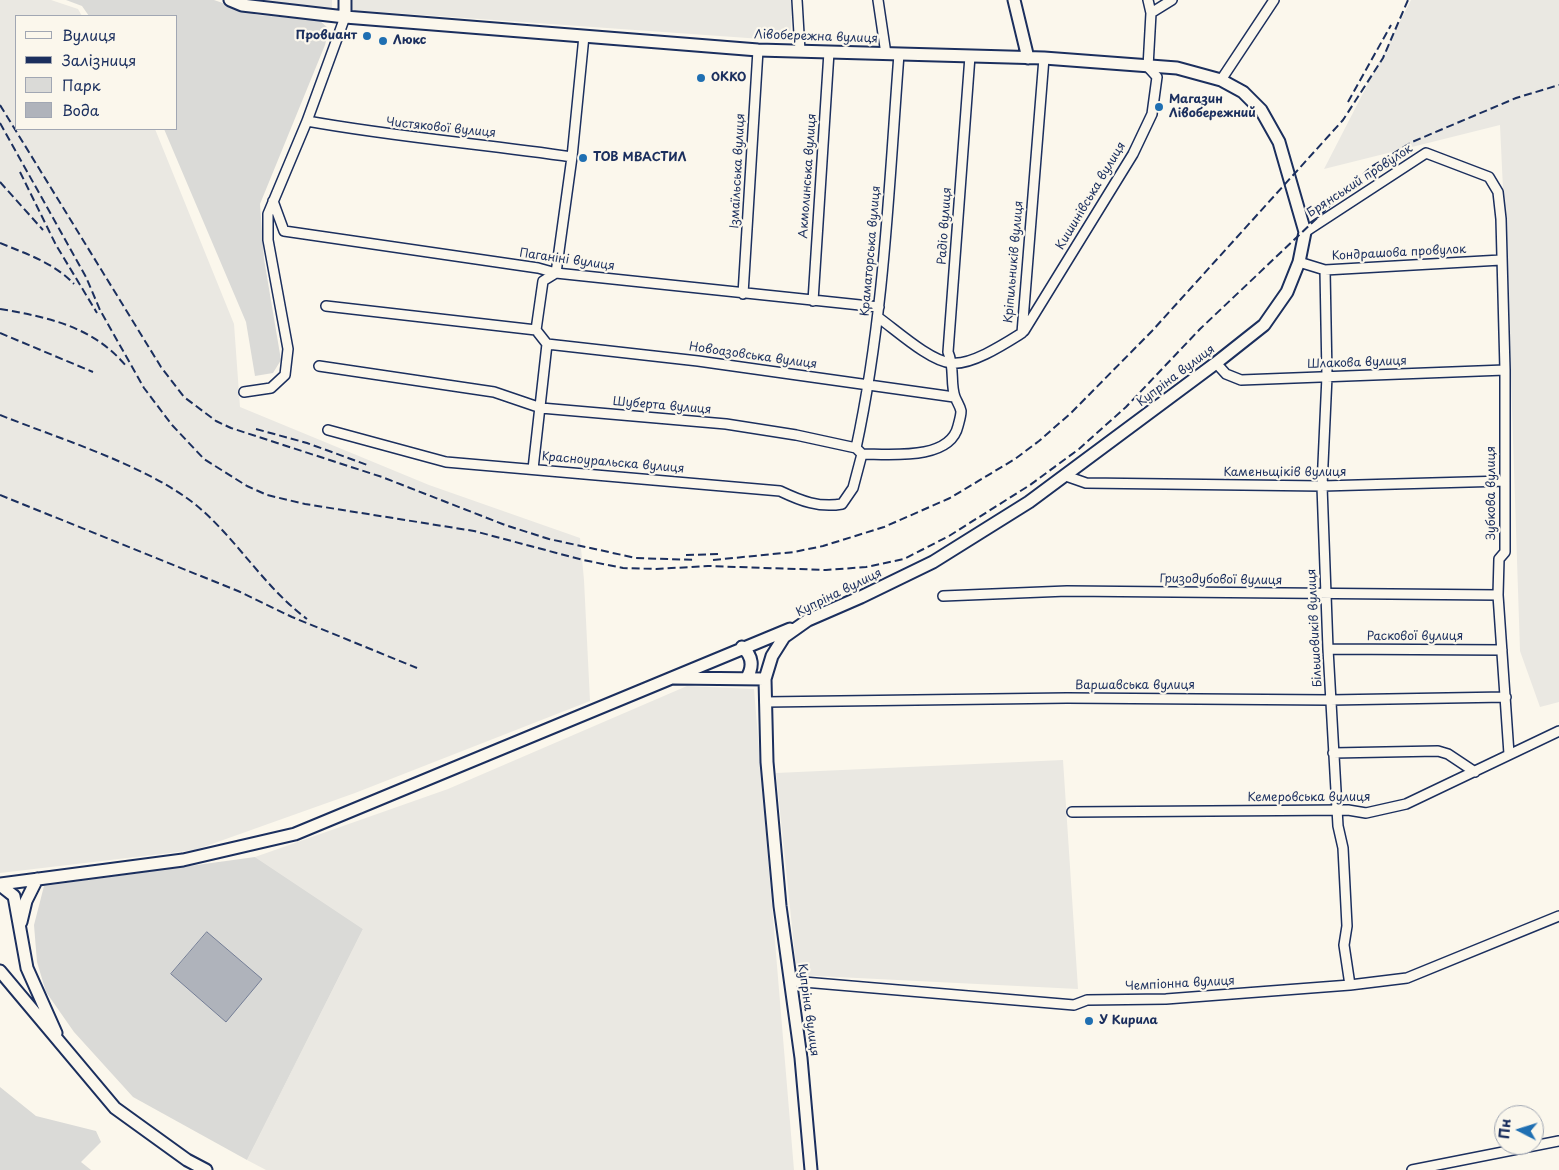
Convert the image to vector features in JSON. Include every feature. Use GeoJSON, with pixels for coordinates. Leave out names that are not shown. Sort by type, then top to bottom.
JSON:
{"type":"FeatureCollection","features":[{"type":"Feature","properties":{"kind":"main road","name":"Лівобережна вулиця"},"geometry":{"type":"LineString","coordinates":[[230,0],[242,5],[345,17],[758,50],[1044,58],[1177,68],[1220,80],[1243,92],[1261,110],[1278,142],[1305,232]]}},
{"type":"Feature","properties":{"kind":"main road"},"geometry":{"type":"LineString","coordinates":[[345,0],[345,17]]}},
{"type":"Feature","properties":{"kind":"main road"},"geometry":{"type":"LineString","coordinates":[[1014,0],[1028,58]]}},
{"type":"Feature","properties":{"kind":"main road","name":"Купріна вулиця"},"geometry":{"type":"LineString","coordinates":[[811,1170],[792,981],[787,968],[780,906],[768,762],[765,679],[772,656],[784,637],[808,620],[862,597],[933,562],[1030,502],[1264,325],[1287,292],[1299,262],[1305,232]]}},
{"type":"Feature","properties":{"kind":"main road"},"geometry":{"type":"LineString","coordinates":[[0,885],[183,860],[295,834],[742,648],[769,634],[808,620]]}},
{"type":"Feature","properties":{"kind":"main road"},"geometry":{"type":"LineString","coordinates":[[742,648],[750,654],[752,662],[746,679]]}},
{"type":"Feature","properties":{"kind":"main road"},"geometry":{"type":"LineString","coordinates":[[669,678],[765,679]]}},
{"type":"Feature","properties":{"kind":"main road"},"geometry":{"type":"LineString","coordinates":[[20,926],[26,901],[37,880]]}},
{"type":"Feature","properties":{"kind":"main road"},"geometry":{"type":"LineString","coordinates":[[0,885],[14,896],[28,968],[61,1044]]}},
{"type":"Feature","properties":{"kind":"main road"},"geometry":{"type":"LineString","coordinates":[[0,971],[115,1108],[187,1160],[206,1170]]}},
{"type":"Feature","properties":{"kind":"street"},"geometry":{"type":"LineString","coordinates":[[797,0],[800,51]]}},
{"type":"Feature","properties":{"kind":"street"},"geometry":{"type":"LineString","coordinates":[[878,0],[886,54]]}},
{"type":"Feature","properties":{"kind":"street"},"geometry":{"type":"LineString","coordinates":[[1148,0],[1151,13],[1148,67]]}},
{"type":"Feature","properties":{"kind":"street"},"geometry":{"type":"LineString","coordinates":[[1151,13],[1172,0]]}},
{"type":"Feature","properties":{"kind":"street"},"geometry":{"type":"LineString","coordinates":[[1220,80],[1274,0]]}},
{"type":"Feature","properties":{"kind":"street"},"geometry":{"type":"LineString","coordinates":[[244,392],[271,388],[285,375],[288,350],[268,240],[268,214],[307,121],[345,17]]}},
{"type":"Feature","properties":{"kind":"street"},"geometry":{"type":"LineString","coordinates":[[536,330],[543,281],[556,273],[572,157],[584,36]]}},
{"type":"Feature","properties":{"kind":"street","name":"Ізмаїльська вулиця"},"geometry":{"type":"LineString","coordinates":[[743,294],[758,50]]}},
{"type":"Feature","properties":{"kind":"street","name":"Акмолинська вулиця"},"geometry":{"type":"LineString","coordinates":[[813,301],[828,52]]}},
{"type":"Feature","properties":{"kind":"street","name":"Краматорська вулиця"},"geometry":{"type":"LineString","coordinates":[[859,451],[879,318],[900,54]]}},
{"type":"Feature","properties":{"kind":"street","name":"Радіо вулиця"},"geometry":{"type":"LineString","coordinates":[[954,397],[953,364],[948,352],[970,56]]}},
{"type":"Feature","properties":{"kind":"street","name":"Кріпильників вулиця"},"geometry":{"type":"LineString","coordinates":[[953,364],[992,352],[1022,333],[1044,58]]}},
{"type":"Feature","properties":{"kind":"street","name":"Кишинівська вулиця"},"geometry":{"type":"LineString","coordinates":[[1022,333],[1133,154],[1152,114],[1157,77],[1148,67]]}},
{"type":"Feature","properties":{"kind":"street","name":"Чистякової вулиця"},"geometry":{"type":"LineString","coordinates":[[307,121],[382,134],[479,144],[572,157]]}},
{"type":"Feature","properties":{"kind":"street","name":"Брянський провулок"},"geometry":{"type":"LineString","coordinates":[[1305,232],[1426,153],[1489,177],[1498,192],[1501,219],[1501,260]]}},
{"type":"Feature","properties":{"kind":"street","name":"Паганіні вулиця"},"geometry":{"type":"LineString","coordinates":[[274,201],[284,232],[538,268],[556,273],[879,307]]}},
{"type":"Feature","properties":{"kind":"street","name":"Кондрашова провулок"},"geometry":{"type":"LineString","coordinates":[[1299,262],[1325,270],[1501,260]]}},
{"type":"Feature","properties":{"kind":"street","name":"Зубкова вулиця"},"geometry":{"type":"LineString","coordinates":[[1501,260],[1505,370],[1505,552],[1500,559],[1498,595],[1509,754]]}},
{"type":"Feature","properties":{"kind":"street","name":"Більшовиків вулиця"},"geometry":{"type":"LineString","coordinates":[[1325,270],[1327,376],[1322,486],[1325,594],[1333,753],[1343,848],[1347,926],[1344,944],[1350,985]]}},
{"type":"Feature","properties":{"kind":"street"},"geometry":{"type":"LineString","coordinates":[[326,306],[536,330],[547,344],[533,469]]}},
{"type":"Feature","properties":{"kind":"street"},"geometry":{"type":"LineString","coordinates":[[879,318],[932,355],[953,364]]}},
{"type":"Feature","properties":{"kind":"street","name":"Новоазовська вулиця"},"geometry":{"type":"LineString","coordinates":[[547,344],[698,361],[954,397]]}},
{"type":"Feature","properties":{"kind":"street","name":"Шлакова вулиця"},"geometry":{"type":"LineString","coordinates":[[1216,363],[1226,374],[1241,380],[1505,370]]}},
{"type":"Feature","properties":{"kind":"street","name":"Шуберта вулиця"},"geometry":{"type":"LineString","coordinates":[[319,366],[494,392],[540,408],[726,424],[796,435],[859,451],[909,454],[933,450],[946,445],[957,432],[961,414],[954,397]]}},
{"type":"Feature","properties":{"kind":"street","name":"Красноуральска вулиця"},"geometry":{"type":"LineString","coordinates":[[328,430],[446,462],[780,491],[805,502],[830,506],[842,504],[853,488],[859,451]]}},
{"type":"Feature","properties":{"kind":"street","name":"Каменьщіків вулиця"},"geometry":{"type":"LineString","coordinates":[[1066,476],[1086,483],[1322,486],[1505,481]]}},
{"type":"Feature","properties":{"kind":"street","name":"Гризодубової вулиця"},"geometry":{"type":"LineString","coordinates":[[943,596],[1067,592],[1498,595]]}},
{"type":"Feature","properties":{"kind":"street","name":"Раскової вулиця"},"geometry":{"type":"LineString","coordinates":[[1328,649],[1502,650]]}},
{"type":"Feature","properties":{"kind":"street","name":"Варшавська вулиця"},"geometry":{"type":"LineString","coordinates":[[765,702],[1067,698],[1330,700],[1506,697]]}},
{"type":"Feature","properties":{"kind":"street","name":"Кемеровська вулиця"},"geometry":{"type":"LineString","coordinates":[[1072,812],[1338,810],[1366,813],[1406,804],[1559,731]]}},
{"type":"Feature","properties":{"kind":"street"},"geometry":{"type":"LineString","coordinates":[[1333,753],[1438,751],[1448,754],[1475,772]]}},
{"type":"Feature","properties":{"kind":"street","name":"Чемпіонна вулиця"},"geometry":{"type":"LineString","coordinates":[[792,981],[1074,1005],[1087,1000],[1166,999],[1350,985],[1407,978],[1559,916]]}},
{"type":"Feature","properties":{"kind":"street"},"geometry":{"type":"LineString","coordinates":[[1412,1170],[1559,1141]]}},
{"type":"Feature","properties":{"kind":"shaded area"},"geometry":{"type":"Polygon","coordinates":[[[0,0],[51,0],[78,9],[81,15],[15,15],[15,130],[155,130],[234,324],[240,407],[429,485],[580,538],[590,701],[355,793],[195,850],[0,873],[0,0]]]}},
{"type":"Feature","properties":{"kind":"shaded area"},"geometry":{"type":"Polygon","coordinates":[[[258,0],[332,0],[332,10],[267,3],[258,0]]]}},
{"type":"Feature","properties":{"kind":"shaded area"},"geometry":{"type":"Polygon","coordinates":[[[353,0],[793,0],[790,41],[353,10],[353,0]]]}},
{"type":"Feature","properties":{"kind":"shaded area"},"geometry":{"type":"Polygon","coordinates":[[[1411,0],[1559,0],[1559,702],[1540,707],[1520,651],[1509,317],[1500,125],[1324,169],[1411,0]]]}},
{"type":"Feature","properties":{"kind":"shaded area"},"geometry":{"type":"Polygon","coordinates":[[[687,686],[754,689],[794,1170],[266,1170],[247,1160],[363,929],[255,857],[448,789],[687,686]]]}},
{"type":"Feature","properties":{"kind":"shaded area"},"geometry":{"type":"Polygon","coordinates":[[[1063,760],[1078,989],[797,975],[776,773],[1063,760]]]}},
{"type":"Feature","properties":{"kind":"green space"},"geometry":{"type":"Polygon","coordinates":[[[66,0],[214,0],[257,15],[319,20],[329,29],[325,45],[260,204],[264,259],[281,360],[273,373],[255,376],[246,322],[164,130],[178,130],[178,15],[88,15],[82,6],[66,0]]]}},
{"type":"Feature","properties":{"kind":"green space"},"geometry":{"type":"Polygon","coordinates":[[[255,857],[363,929],[247,1160],[133,1097],[74,1032],[46,992],[37,962],[34,925],[44,886],[255,857]]]}},
{"type":"Feature","properties":{"kind":"green space"},"geometry":{"type":"Polygon","coordinates":[[[0,1087],[36,1116],[96,1131],[101,1142],[81,1162],[91,1170],[0,1170],[0,1087]]]}},
{"type":"Feature","properties":{"kind":"water"},"geometry":{"type":"Polygon","coordinates":[[[207,932],[262,979],[226,1022],[171,974],[207,932]]]}},
{"type":"Feature","properties":{"kind":"railway"},"geometry":{"type":"LineString","coordinates":[[713,560],[794,552],[823,546],[884,527],[950,498],[1015,459],[1039,441],[1071,413],[1152,331],[1343,120],[1383,58],[1408,0]]}},
{"type":"Feature","properties":{"kind":"railway"},"geometry":{"type":"LineString","coordinates":[[1348,102],[1391,25]]}},
{"type":"Feature","properties":{"kind":"railway"},"geometry":{"type":"LineString","coordinates":[[0,123],[86,277],[100,310],[144,388],[172,425],[204,459],[247,486],[267,495],[305,504],[474,531],[583,560],[623,568],[656,569],[708,566],[826,570],[866,567],[904,559],[949,536],[1030,485],[1079,449],[1126,407],[1200,329],[1371,167],[1412,142],[1516,98],[1559,85]]}},
{"type":"Feature","properties":{"kind":"railway"},"geometry":{"type":"LineString","coordinates":[[0,105],[15,129]]}},
{"type":"Feature","properties":{"kind":"railway"},"geometry":{"type":"LineString","coordinates":[[15,130],[161,367],[184,397],[216,421],[231,428],[382,477],[505,525],[549,539],[636,558],[696,560]]}},
{"type":"Feature","properties":{"kind":"railway"},"geometry":{"type":"LineString","coordinates":[[20,172],[56,245],[97,313]]}},
{"type":"Feature","properties":{"kind":"railway"},"geometry":{"type":"LineString","coordinates":[[0,182],[43,230]]}},
{"type":"Feature","properties":{"kind":"railway"},"geometry":{"type":"LineString","coordinates":[[0,243],[49,265],[74,284]]}},
{"type":"Feature","properties":{"kind":"railway"},"geometry":{"type":"LineString","coordinates":[[0,309],[53,320],[85,333],[100,342],[126,366]]}},
{"type":"Feature","properties":{"kind":"railway"},"geometry":{"type":"LineString","coordinates":[[0,333],[93,372]]}},
{"type":"Feature","properties":{"kind":"railway"},"geometry":{"type":"LineString","coordinates":[[0,415],[128,465],[176,491],[211,518],[277,592],[307,619]]}},
{"type":"Feature","properties":{"kind":"railway"},"geometry":{"type":"LineString","coordinates":[[256,429],[307,443],[370,466]]}},
{"type":"Feature","properties":{"kind":"railway"},"geometry":{"type":"LineString","coordinates":[[0,495],[238,591],[292,617],[417,668]]}},
{"type":"Feature","properties":{"kind":"railway"},"geometry":{"type":"LineString","coordinates":[[686,555],[721,554]]}},
{"type":"Feature","properties":{"kind":"place","name":"Провиант"},"geometry":{"type":"Point","coordinates":[367,36]}},
{"type":"Feature","properties":{"kind":"place","name":"Люкс"},"geometry":{"type":"Point","coordinates":[383,41]}},
{"type":"Feature","properties":{"kind":"place","name":"ОККО"},"geometry":{"type":"Point","coordinates":[701,78]}},
{"type":"Feature","properties":{"kind":"place","name":"Магазин Лівобережний"},"geometry":{"type":"Point","coordinates":[1159,107]}},
{"type":"Feature","properties":{"kind":"place","name":"ТОВ МВАСТИЛ"},"geometry":{"type":"Point","coordinates":[583,158]}},
{"type":"Feature","properties":{"kind":"place","name":"У Кирила"},"geometry":{"type":"Point","coordinates":[1089,1021]}}]}
